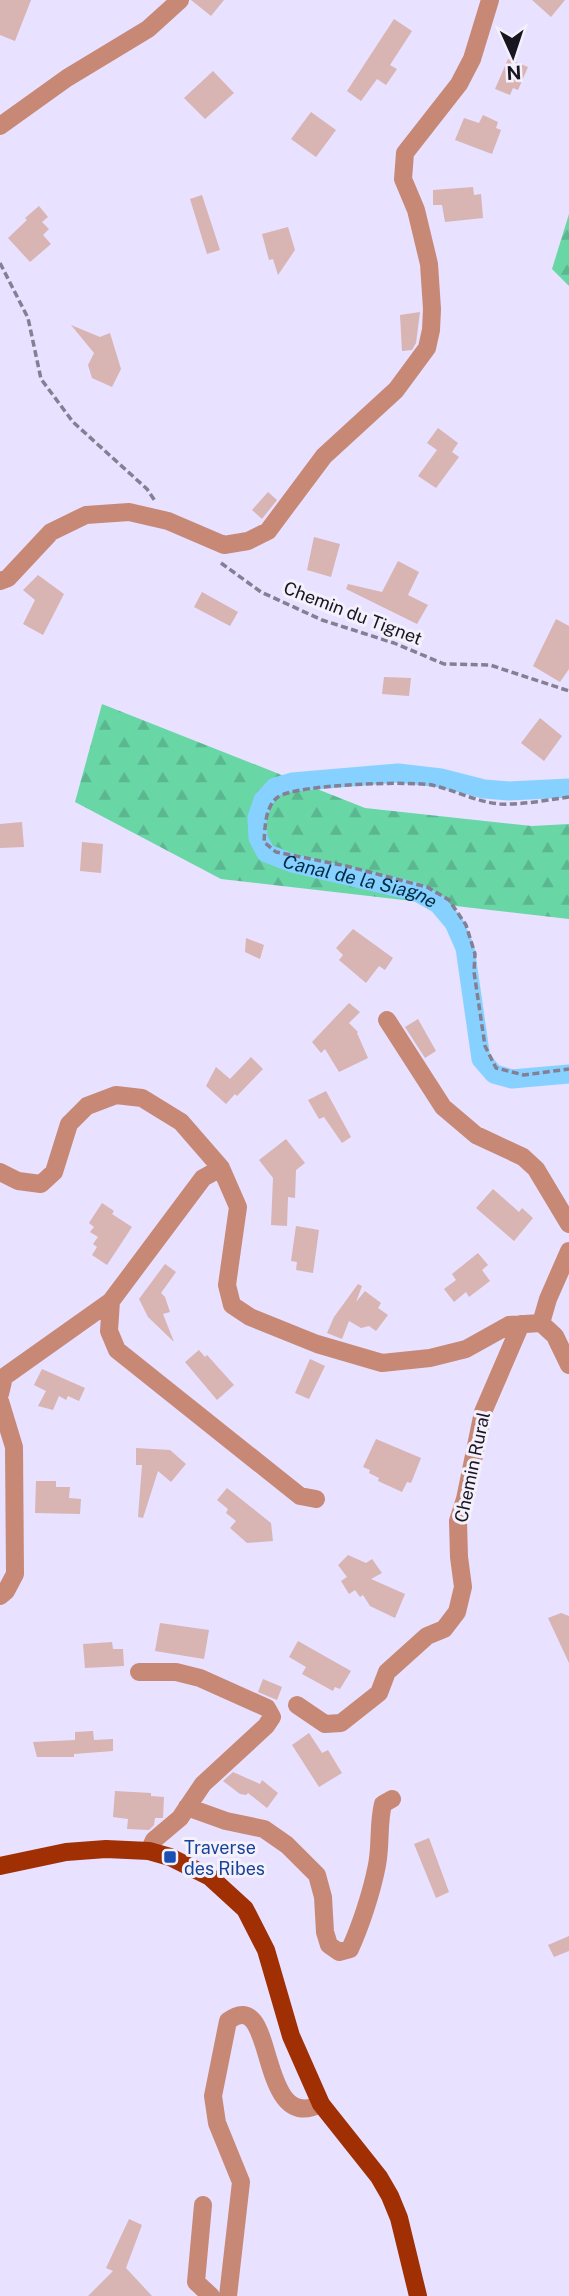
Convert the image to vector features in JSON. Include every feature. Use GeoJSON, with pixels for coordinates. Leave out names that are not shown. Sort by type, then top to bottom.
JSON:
{"type":"FeatureCollection","features":[{"type":"Feature","properties":{"kind":"main road"},"geometry":{"type":"LineString","coordinates":[[0,1866],[66,1852],[106,1849],[149,1852],[170,1857],[210,1877],[245,1909],[266,1950],[292,2036],[321,2104],[390,2196],[399,2218],[418,2296]]}},
{"type":"Feature","properties":{"kind":"street"},"geometry":{"type":"LineString","coordinates":[[0,126],[67,78],[148,29],[180,0]]}},
{"type":"Feature","properties":{"kind":"street"},"geometry":{"type":"LineString","coordinates":[[0,581],[8,578],[51,531],[86,515],[129,512],[168,521],[224,545],[248,541],[268,531],[324,456],[396,390],[427,348],[432,309],[429,264],[416,209],[403,179],[405,153],[459,84],[472,59],[490,0]]}},
{"type":"Feature","properties":{"kind":"street"},"geometry":{"type":"LineString","coordinates":[[387,1020],[443,1107],[476,1135],[523,1157],[536,1169],[569,1224]]}},
{"type":"Feature","properties":{"kind":"street"},"geometry":{"type":"LineString","coordinates":[[0,1171],[18,1181],[41,1184],[54,1172],[69,1124],[87,1106],[116,1095],[142,1098],[181,1122],[221,1168],[238,1207],[227,1285],[232,1305],[250,1317],[317,1344],[382,1363],[430,1359],[466,1349],[509,1325],[541,1323],[555,1336],[569,1365]]}},
{"type":"Feature","properties":{"kind":"street"},"geometry":{"type":"LineString","coordinates":[[0,1394],[4,1377],[111,1301],[203,1178],[221,1168]]}},
{"type":"Feature","properties":{"kind":"street"},"geometry":{"type":"LineString","coordinates":[[541,1323],[548,1299],[569,1251]]}},
{"type":"Feature","properties":{"kind":"street"},"geometry":{"type":"LineString","coordinates":[[111,1301],[110,1331],[117,1350],[300,1496],[316,1500]]}},
{"type":"Feature","properties":{"kind":"street","name":"Chemin Rural"},"geometry":{"type":"LineString","coordinates":[[297,1705],[325,1724],[341,1723],[379,1693],[387,1672],[428,1636],[444,1629],[457,1612],[463,1587],[458,1521],[483,1412],[521,1324]]}},
{"type":"Feature","properties":{"kind":"street"},"geometry":{"type":"LineString","coordinates":[[0,1401],[14,1447],[15,1561],[15,1574],[6,1591],[0,1596]]}},
{"type":"Feature","properties":{"kind":"street"},"geometry":{"type":"LineString","coordinates":[[139,1672],[176,1672],[200,1678],[267,1708],[272,1717],[266,1726],[203,1784],[180,1818],[154,1840],[149,1852]]}},
{"type":"Feature","properties":{"kind":"street"},"geometry":{"type":"LineString","coordinates":[[187,1807],[226,1821],[264,1829],[287,1845],[317,1875],[323,1897],[325,1932],[329,1945],[339,1952],[350,1949],[356,1936],[377,1864],[383,1804],[392,1799]]}},
{"type":"Feature","properties":{"kind":"street"},"geometry":{"type":"LineString","coordinates":[[228,2296],[241,2182],[217,2123],[213,2096],[228,2021],[236,2016],[248,2015],[256,2021],[273,2076],[290,2104],[310,2109],[321,2104]]}},
{"type":"Feature","properties":{"kind":"street"},"geometry":{"type":"LineString","coordinates":[[203,2205],[196,2282],[211,2296]]}},
{"type":"Feature","properties":{"kind":"path"},"geometry":{"type":"LineString","coordinates":[[0,263],[28,318],[41,379],[73,422],[147,489],[168,521]]}},
{"type":"Feature","properties":{"kind":"path","name":"Chemin du Tignet"},"geometry":{"type":"LineString","coordinates":[[212,556],[261,592],[322,620],[394,643],[444,664],[490,665],[569,691]]}},
{"type":"Feature","properties":{"kind":"path"},"geometry":{"type":"LineString","coordinates":[[569,797],[499,804],[434,786],[411,783],[306,790],[279,797],[270,807],[264,842],[276,852],[346,866],[427,887],[449,900],[466,925],[475,954],[474,972],[485,1046],[496,1068],[524,1075],[569,1069]]}},
{"type":"Feature","properties":{"kind":"green space"},"geometry":{"type":"Polygon","coordinates":[[[569,214],[569,286],[552,269],[569,214]]]}},
{"type":"Feature","properties":{"kind":"green space"},"geometry":{"type":"Polygon","coordinates":[[[102,704],[365,808],[532,826],[569,824],[569,919],[221,879],[75,802],[102,704]]]}},
{"type":"Feature","properties":{"kind":"building"},"geometry":{"type":"Polygon","coordinates":[[[0,0],[31,0],[15,41],[0,35],[0,0]]]}},
{"type":"Feature","properties":{"kind":"building"},"geometry":{"type":"Polygon","coordinates":[[[191,0],[224,0],[211,16],[191,0]]]}},
{"type":"Feature","properties":{"kind":"building"},"geometry":{"type":"Polygon","coordinates":[[[532,0],[565,0],[551,17],[532,0]]]}},
{"type":"Feature","properties":{"kind":"building"},"geometry":{"type":"Polygon","coordinates":[[[394,19],[412,31],[390,65],[397,69],[386,85],[377,79],[361,101],[347,91],[394,19]]]}},
{"type":"Feature","properties":{"kind":"building"},"geometry":{"type":"Polygon","coordinates":[[[508,59],[528,67],[518,90],[513,88],[510,95],[495,89],[508,59]]]}},
{"type":"Feature","properties":{"kind":"building"},"geometry":{"type":"Polygon","coordinates":[[[213,71],[234,93],[205,119],[184,98],[213,71]]]}},
{"type":"Feature","properties":{"kind":"building"},"geometry":{"type":"Polygon","coordinates":[[[311,112],[336,130],[316,157],[291,139],[311,112]]]}},
{"type":"Feature","properties":{"kind":"building"},"geometry":{"type":"Polygon","coordinates":[[[483,115],[498,122],[496,128],[501,130],[492,154],[455,140],[464,118],[479,123],[483,115]]]}},
{"type":"Feature","properties":{"kind":"building"},"geometry":{"type":"Polygon","coordinates":[[[473,187],[474,195],[481,194],[483,218],[445,222],[442,205],[433,205],[433,190],[473,187]]]}},
{"type":"Feature","properties":{"kind":"building"},"geometry":{"type":"Polygon","coordinates":[[[202,195],[220,250],[207,254],[190,199],[202,195]]]}},
{"type":"Feature","properties":{"kind":"building"},"geometry":{"type":"Polygon","coordinates":[[[39,206],[48,217],[42,222],[49,229],[43,235],[51,244],[30,262],[8,238],[39,206]]]}},
{"type":"Feature","properties":{"kind":"building"},"geometry":{"type":"Polygon","coordinates":[[[288,227],[295,250],[278,275],[273,259],[269,260],[262,234],[288,227]]]}},
{"type":"Feature","properties":{"kind":"building"},"geometry":{"type":"Polygon","coordinates":[[[420,312],[416,343],[412,350],[402,351],[400,315],[420,312]]]}},
{"type":"Feature","properties":{"kind":"building"},"geometry":{"type":"Polygon","coordinates":[[[71,325],[100,337],[110,333],[121,369],[112,387],[92,378],[88,365],[94,353],[71,325]]]}},
{"type":"Feature","properties":{"kind":"building"},"geometry":{"type":"Polygon","coordinates":[[[438,428],[458,443],[452,452],[459,457],[436,488],[418,476],[437,450],[427,443],[438,428]]]}},
{"type":"Feature","properties":{"kind":"building"},"geometry":{"type":"Polygon","coordinates":[[[268,492],[277,500],[262,519],[252,510],[268,492]]]}},
{"type":"Feature","properties":{"kind":"building"},"geometry":{"type":"Polygon","coordinates":[[[314,537],[340,544],[331,577],[307,570],[314,537]]]}},
{"type":"Feature","properties":{"kind":"building"},"geometry":{"type":"Polygon","coordinates":[[[398,561],[419,572],[408,595],[428,605],[417,624],[346,589],[348,584],[382,592],[398,561]]]}},
{"type":"Feature","properties":{"kind":"building"},"geometry":{"type":"Polygon","coordinates":[[[38,575],[64,594],[43,635],[23,624],[35,600],[23,590],[38,575]]]}},
{"type":"Feature","properties":{"kind":"building"},"geometry":{"type":"Polygon","coordinates":[[[202,592],[238,612],[230,626],[194,607],[202,592]]]}},
{"type":"Feature","properties":{"kind":"building"},"geometry":{"type":"Polygon","coordinates":[[[556,619],[569,626],[569,669],[560,682],[533,666],[556,619]]]}},
{"type":"Feature","properties":{"kind":"building"},"geometry":{"type":"Polygon","coordinates":[[[384,677],[411,678],[409,696],[382,694],[384,677]]]}},
{"type":"Feature","properties":{"kind":"building"},"geometry":{"type":"Polygon","coordinates":[[[540,718],[562,736],[544,761],[521,743],[540,718]]]}},
{"type":"Feature","properties":{"kind":"building"},"geometry":{"type":"Polygon","coordinates":[[[22,822],[24,847],[0,848],[0,824],[22,822]]]}},
{"type":"Feature","properties":{"kind":"building"},"geometry":{"type":"Polygon","coordinates":[[[82,842],[103,844],[101,873],[80,871],[82,842]]]}},
{"type":"Feature","properties":{"kind":"building"},"geometry":{"type":"Polygon","coordinates":[[[353,929],[393,958],[385,970],[379,966],[366,983],[339,960],[343,955],[336,948],[353,929]]]}},
{"type":"Feature","properties":{"kind":"building"},"geometry":{"type":"Polygon","coordinates":[[[246,938],[264,945],[260,959],[245,952],[246,938]]]}},
{"type":"Feature","properties":{"kind":"building"},"geometry":{"type":"Polygon","coordinates":[[[349,1003],[360,1012],[349,1023],[358,1032],[368,1058],[339,1072],[325,1049],[321,1053],[312,1042],[349,1003]]]}},
{"type":"Feature","properties":{"kind":"building"},"geometry":{"type":"Polygon","coordinates":[[[418,1019],[436,1051],[425,1058],[405,1027],[418,1019]]]}},
{"type":"Feature","properties":{"kind":"building"},"geometry":{"type":"Polygon","coordinates":[[[251,1057],[263,1069],[226,1104],[206,1086],[216,1067],[230,1079],[251,1057]]]}},
{"type":"Feature","properties":{"kind":"building"},"geometry":{"type":"Polygon","coordinates":[[[326,1091],[351,1137],[342,1143],[324,1117],[319,1119],[308,1100],[326,1091]]]}},
{"type":"Feature","properties":{"kind":"building"},"geometry":{"type":"Polygon","coordinates":[[[286,1139],[305,1163],[296,1170],[295,1198],[288,1197],[287,1226],[271,1225],[273,1178],[259,1160],[286,1139]]]}},
{"type":"Feature","properties":{"kind":"building"},"geometry":{"type":"Polygon","coordinates":[[[493,1189],[519,1212],[522,1208],[533,1218],[514,1241],[476,1208],[493,1189]]]}},
{"type":"Feature","properties":{"kind":"building"},"geometry":{"type":"Polygon","coordinates":[[[102,1203],[114,1211],[112,1214],[132,1227],[107,1265],[92,1255],[97,1247],[93,1244],[98,1237],[90,1232],[94,1227],[89,1223],[102,1203]]]}},
{"type":"Feature","properties":{"kind":"building"},"geometry":{"type":"Polygon","coordinates":[[[296,1226],[319,1230],[313,1273],[296,1270],[297,1262],[291,1261],[296,1226]]]}},
{"type":"Feature","properties":{"kind":"building"},"geometry":{"type":"Polygon","coordinates":[[[478,1253],[488,1265],[482,1270],[490,1281],[469,1297],[466,1292],[454,1302],[444,1289],[456,1280],[452,1274],[478,1253]]]}},
{"type":"Feature","properties":{"kind":"building"},"geometry":{"type":"Polygon","coordinates":[[[165,1264],[176,1272],[161,1293],[170,1312],[163,1314],[174,1342],[148,1317],[139,1299],[165,1264]]]}},
{"type":"Feature","properties":{"kind":"building"},"geometry":{"type":"Polygon","coordinates":[[[358,1284],[362,1286],[356,1302],[365,1291],[381,1303],[378,1308],[388,1315],[376,1331],[369,1326],[361,1328],[349,1321],[342,1339],[327,1333],[334,1317],[358,1284]]]}},
{"type":"Feature","properties":{"kind":"building"},"geometry":{"type":"Polygon","coordinates":[[[199,1350],[205,1357],[207,1355],[234,1385],[217,1400],[185,1362],[199,1350]]]}},
{"type":"Feature","properties":{"kind":"building"},"geometry":{"type":"Polygon","coordinates":[[[310,1359],[325,1366],[309,1399],[295,1393],[310,1359]]]}},
{"type":"Feature","properties":{"kind":"building"},"geometry":{"type":"Polygon","coordinates":[[[42,1369],[85,1388],[79,1401],[68,1396],[66,1400],[59,1396],[53,1410],[38,1406],[46,1391],[34,1385],[42,1369]]]}},
{"type":"Feature","properties":{"kind":"building"},"geometry":{"type":"Polygon","coordinates":[[[376,1439],[421,1458],[411,1483],[407,1482],[402,1492],[378,1481],[379,1478],[363,1467],[376,1439]]]}},
{"type":"Feature","properties":{"kind":"building"},"geometry":{"type":"Polygon","coordinates":[[[136,1448],[170,1450],[186,1464],[171,1482],[158,1471],[143,1518],[138,1517],[142,1465],[136,1465],[136,1448]]]}},
{"type":"Feature","properties":{"kind":"building"},"geometry":{"type":"Polygon","coordinates":[[[36,1481],[56,1481],[56,1487],[70,1487],[69,1498],[81,1499],[80,1514],[35,1513],[36,1481]]]}},
{"type":"Feature","properties":{"kind":"building"},"geometry":{"type":"Polygon","coordinates":[[[227,1488],[271,1523],[273,1541],[247,1543],[230,1528],[236,1521],[226,1513],[228,1509],[217,1500],[227,1488]]]}},
{"type":"Feature","properties":{"kind":"building"},"geometry":{"type":"Polygon","coordinates":[[[348,1555],[366,1563],[372,1559],[382,1573],[371,1579],[405,1594],[395,1618],[370,1606],[363,1595],[360,1597],[355,1590],[349,1594],[341,1581],[347,1577],[338,1565],[348,1555]]]}},
{"type":"Feature","properties":{"kind":"building"},"geometry":{"type":"Polygon","coordinates":[[[561,1613],[569,1616],[569,1663],[548,1618],[561,1613]]]}},
{"type":"Feature","properties":{"kind":"building"},"geometry":{"type":"Polygon","coordinates":[[[160,1623],[209,1630],[204,1659],[155,1651],[160,1623]]]}},
{"type":"Feature","properties":{"kind":"building"},"geometry":{"type":"Polygon","coordinates":[[[298,1641],[351,1671],[340,1689],[335,1687],[333,1691],[302,1674],[306,1667],[289,1657],[298,1641]]]}},
{"type":"Feature","properties":{"kind":"building"},"geometry":{"type":"Polygon","coordinates":[[[112,1642],[113,1649],[123,1649],[124,1666],[85,1668],[83,1644],[112,1642]]]}},
{"type":"Feature","properties":{"kind":"building"},"geometry":{"type":"Polygon","coordinates":[[[263,1679],[282,1687],[277,1700],[258,1692],[263,1679]]]}},
{"type":"Feature","properties":{"kind":"building"},"geometry":{"type":"Polygon","coordinates":[[[93,1731],[94,1740],[113,1739],[113,1751],[74,1754],[74,1757],[37,1757],[33,1742],[75,1740],[75,1732],[93,1731]]]}},
{"type":"Feature","properties":{"kind":"building"},"geometry":{"type":"Polygon","coordinates":[[[309,1733],[322,1753],[328,1750],[342,1773],[319,1787],[292,1745],[309,1733]]]}},
{"type":"Feature","properties":{"kind":"building"},"geometry":{"type":"Polygon","coordinates":[[[233,1772],[260,1784],[262,1780],[278,1793],[267,1808],[248,1793],[240,1794],[223,1781],[233,1772]]]}},
{"type":"Feature","properties":{"kind":"building"},"geometry":{"type":"Polygon","coordinates":[[[115,1791],[151,1793],[151,1796],[164,1797],[163,1818],[155,1818],[154,1825],[149,1830],[127,1829],[128,1819],[113,1817],[115,1791]]]}},
{"type":"Feature","properties":{"kind":"building"},"geometry":{"type":"Polygon","coordinates":[[[429,1838],[449,1892],[436,1898],[414,1844],[429,1838]]]}},
{"type":"Feature","properties":{"kind":"building"},"geometry":{"type":"Polygon","coordinates":[[[569,1936],[569,1951],[554,1957],[548,1945],[569,1936]]]}},
{"type":"Feature","properties":{"kind":"building"},"geometry":{"type":"Polygon","coordinates":[[[129,2219],[142,2225],[126,2268],[152,2296],[88,2296],[113,2271],[106,2268],[129,2219]]]}},
{"type":"Feature","properties":{"kind":"waterway","name":"Canal de la Siagne"},"geometry":{"type":"LineString","coordinates":[[569,788],[509,791],[484,789],[441,778],[398,773],[292,782],[275,787],[263,800],[257,818],[258,838],[266,853],[292,863],[417,892],[438,904],[454,923],[465,948],[481,1059],[494,1074],[512,1079],[569,1074]]}},
{"type":"Feature","properties":{"kind":"place","name":"Traverse des Ribes"},"geometry":{"type":"Point","coordinates":[170,1857]}}]}
